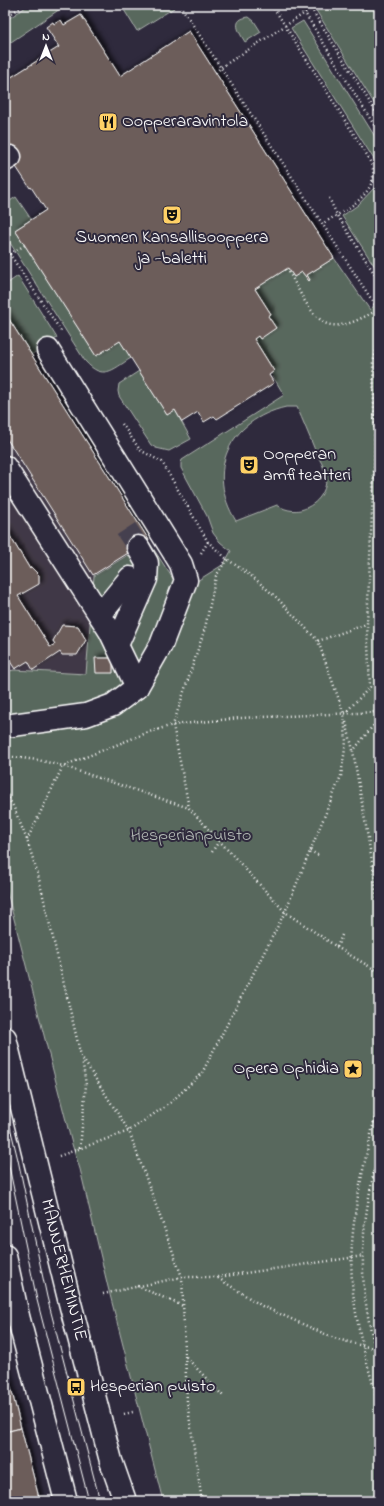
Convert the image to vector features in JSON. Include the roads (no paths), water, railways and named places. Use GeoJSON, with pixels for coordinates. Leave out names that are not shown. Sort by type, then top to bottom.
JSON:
{"type":"FeatureCollection","features":[{"type":"Feature","properties":{"kind":"main road"},"geometry":{"type":"LineString","coordinates":[[5,726],[86,715],[113,705],[137,687],[161,645],[186,580],[180,564],[48,350]]}},
{"type":"Feature","properties":{"kind":"main road"},"geometry":{"type":"LineString","coordinates":[[5,467],[110,630],[137,687]]}},
{"type":"Feature","properties":{"kind":"main road"},"geometry":{"type":"LineString","coordinates":[[117,646],[146,579],[147,564],[138,547]]}},
{"type":"Feature","properties":{"kind":"main road"},"geometry":{"type":"LineString","coordinates":[[100,614],[130,578]]}},
{"type":"Feature","properties":{"kind":"main road","name":"MANNERHEIMINTIE"},"geometry":{"type":"LineString","coordinates":[[5,1038],[70,1303],[111,1461],[125,1501]]}},
{"type":"Feature","properties":{"kind":"main road"},"geometry":{"type":"LineString","coordinates":[[5,1256],[8,1287],[66,1501]]}},
{"type":"Feature","properties":{"kind":"tunnel"},"geometry":{"type":"LineString","coordinates":[[126,529],[138,547]]}},
{"type":"Feature","properties":{"kind":"tram line"},"geometry":{"type":"LineString","coordinates":[[5,1106],[47,1297],[100,1501]]}},
{"type":"Feature","properties":{"kind":"tram line"},"geometry":{"type":"LineString","coordinates":[[5,1147],[37,1300],[89,1501]]}},
{"type":"Feature","properties":{"kind":"place","name":"Oopperaravintola"},"geometry":{"type":"Point","coordinates":[108,122]}},
{"type":"Feature","properties":{"kind":"place","name":"Suomen Kansallisooppera ja -baletti"},"geometry":{"type":"Point","coordinates":[172,215]}},
{"type":"Feature","properties":{"kind":"place","name":"Oopperan amfiteatteri"},"geometry":{"type":"Point","coordinates":[249,465]}},
{"type":"Feature","properties":{"kind":"place","name":"Opera Ophidia"},"geometry":{"type":"Point","coordinates":[353,1069]}},
{"type":"Feature","properties":{"kind":"place","name":"Hesperian puisto"},"geometry":{"type":"Point","coordinates":[76,1387]}},
{"type":"Feature","properties":{"kind":"park label","name":"Hesperianpuisto"},"geometry":{"type":"Point","coordinates":[191,836]}}]}
